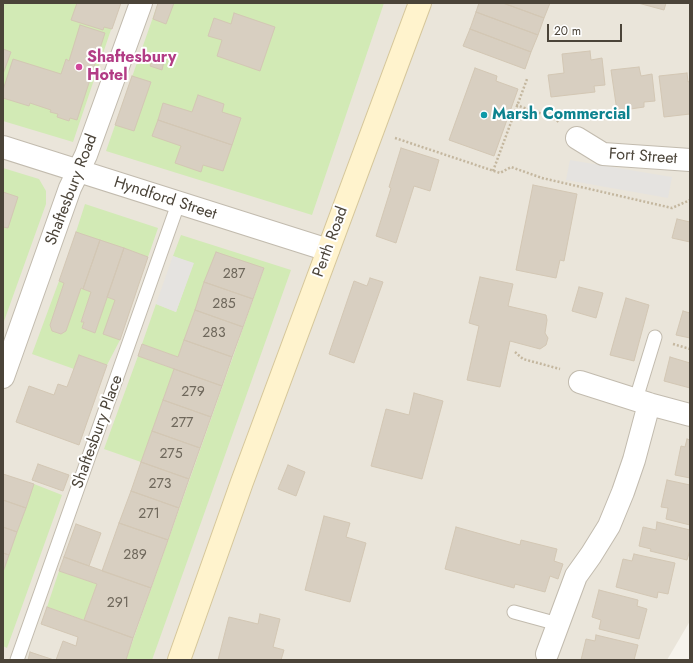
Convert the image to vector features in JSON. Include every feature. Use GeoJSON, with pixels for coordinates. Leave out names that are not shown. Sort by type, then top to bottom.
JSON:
{"type":"FeatureCollection","features":[{"type":"Feature","properties":{"kind":"street","name":"Shaftesbury Road"},"geometry":{"type":"LineString","coordinates":[[3,377],[70,188],[86,155],[141,3]]}},
{"type":"Feature","properties":{"kind":"street","name":"Perth Road"},"geometry":{"type":"LineString","coordinates":[[179,660],[242,482],[420,3]]}},
{"type":"Feature","properties":{"kind":"street","name":"Fort Street"},"geometry":{"type":"LineString","coordinates":[[577,138],[603,154],[690,160]]}},
{"type":"Feature","properties":{"kind":"street","name":"Hyndford Street"},"geometry":{"type":"LineString","coordinates":[[3,147],[178,204],[328,250]]}},
{"type":"Feature","properties":{"kind":"street"},"geometry":{"type":"LineString","coordinates":[[580,382],[642,402],[690,415]]}},
{"type":"Feature","properties":{"kind":"street"},"geometry":{"type":"LineString","coordinates":[[547,654],[576,576],[591,555],[608,526],[623,492],[634,460],[642,402]]}},
{"type":"Feature","properties":{"kind":"lane","name":"Shaftesbury Place"},"geometry":{"type":"LineString","coordinates":[[16,660],[178,204]]}},
{"type":"Feature","properties":{"kind":"lane"},"geometry":{"type":"LineString","coordinates":[[642,402],[655,337]]}},
{"type":"Feature","properties":{"kind":"lane"},"geometry":{"type":"LineString","coordinates":[[514,612],[558,624]]}},
{"type":"Feature","properties":{"kind":"path"},"geometry":{"type":"LineString","coordinates":[[493,171],[527,78]]}},
{"type":"Feature","properties":{"kind":"path"},"geometry":{"type":"LineString","coordinates":[[516,105],[554,118]]}},
{"type":"Feature","properties":{"kind":"path"},"geometry":{"type":"LineString","coordinates":[[408,142],[500,173],[511,167],[542,178],[672,208],[690,200]]}},
{"type":"Feature","properties":{"kind":"path"},"geometry":{"type":"LineString","coordinates":[[515,352],[522,359],[581,375],[580,382]]}},
{"type":"Feature","properties":{"kind":"shaded area"},"geometry":{"type":"Polygon","coordinates":[[[3,3],[690,3],[690,621],[667,660],[3,660],[3,3]]]}},
{"type":"Feature","properties":{"kind":"shaded area"},"geometry":{"type":"Polygon","coordinates":[[[570,160],[672,177],[668,198],[566,180],[570,160]]]}},
{"type":"Feature","properties":{"kind":"shaded area"},"geometry":{"type":"Polygon","coordinates":[[[173,256],[194,263],[176,312],[156,304],[173,256]]]}},
{"type":"Feature","properties":{"kind":"green space"},"geometry":{"type":"Polygon","coordinates":[[[3,3],[120,3],[73,142],[3,121],[3,3]]]}},
{"type":"Feature","properties":{"kind":"green space"},"geometry":{"type":"Polygon","coordinates":[[[158,3],[384,3],[312,215],[106,151],[158,3]]]}},
{"type":"Feature","properties":{"kind":"green space"},"geometry":{"type":"Polygon","coordinates":[[[3,168],[39,179],[46,191],[46,204],[3,324],[3,168]]]}},
{"type":"Feature","properties":{"kind":"green space"},"geometry":{"type":"Polygon","coordinates":[[[85,204],[158,228],[148,257],[76,232],[85,204]]]}},
{"type":"Feature","properties":{"kind":"green space"},"geometry":{"type":"Polygon","coordinates":[[[181,235],[291,270],[152,660],[126,660],[264,269],[216,252],[178,357],[142,344],[156,304],[176,312],[193,264],[173,256],[181,235]]]}},
{"type":"Feature","properties":{"kind":"green space"},"geometry":{"type":"Polygon","coordinates":[[[59,281],[64,283],[50,325],[52,331],[61,334],[66,331],[81,288],[91,292],[81,321],[84,322],[82,328],[95,333],[107,297],[115,300],[120,340],[107,365],[79,355],[74,369],[32,354],[59,281]]]}},
{"type":"Feature","properties":{"kind":"green space"},"geometry":{"type":"Polygon","coordinates":[[[138,356],[174,369],[141,462],[104,449],[138,356]]]}},
{"type":"Feature","properties":{"kind":"green space"},"geometry":{"type":"Polygon","coordinates":[[[34,484],[62,495],[7,648],[3,646],[3,572],[34,484]]]}},
{"type":"Feature","properties":{"kind":"green space"},"geometry":{"type":"Polygon","coordinates":[[[59,571],[97,584],[84,620],[47,607],[59,571]]]}},
{"type":"Feature","properties":{"kind":"building"},"geometry":{"type":"Polygon","coordinates":[[[77,3],[121,3],[112,29],[104,27],[103,30],[71,20],[77,3]]]}},
{"type":"Feature","properties":{"kind":"building"},"geometry":{"type":"Polygon","coordinates":[[[158,3],[174,3],[166,24],[153,19],[158,3]]]}},
{"type":"Feature","properties":{"kind":"building"},"geometry":{"type":"Polygon","coordinates":[[[479,3],[503,3],[544,18],[538,35],[476,12],[479,3]]]}},
{"type":"Feature","properties":{"kind":"building"},"geometry":{"type":"Polygon","coordinates":[[[503,3],[550,3],[544,18],[503,3]]]}},
{"type":"Feature","properties":{"kind":"building"},"geometry":{"type":"Polygon","coordinates":[[[638,3],[666,3],[664,10],[638,3]]]}},
{"type":"Feature","properties":{"kind":"building"},"geometry":{"type":"Polygon","coordinates":[[[476,12],[538,35],[531,52],[470,29],[476,12]]]}},
{"type":"Feature","properties":{"kind":"building"},"geometry":{"type":"Polygon","coordinates":[[[234,13],[275,27],[260,71],[217,56],[222,40],[208,36],[214,18],[231,24],[234,13]]]}},
{"type":"Feature","properties":{"kind":"building","name":"Shaftesbury Hotel"},"geometry":{"type":"Polygon","coordinates":[[[80,25],[105,33],[77,120],[70,118],[69,121],[57,117],[58,114],[50,112],[51,110],[30,103],[29,106],[3,98],[3,90],[13,59],[61,74],[66,59],[69,61],[80,25]]]}},
{"type":"Feature","properties":{"kind":"building"},"geometry":{"type":"Polygon","coordinates":[[[470,29],[531,52],[525,69],[463,46],[470,29]]]}},
{"type":"Feature","properties":{"kind":"building"},"geometry":{"type":"Polygon","coordinates":[[[3,49],[11,52],[3,74],[3,49]]]}},
{"type":"Feature","properties":{"kind":"building"},"geometry":{"type":"Polygon","coordinates":[[[590,51],[591,60],[602,58],[605,85],[594,86],[595,92],[551,97],[548,75],[564,73],[562,54],[590,51]]]}},
{"type":"Feature","properties":{"kind":"building"},"geometry":{"type":"Polygon","coordinates":[[[155,54],[165,57],[162,70],[150,66],[155,54]]]}},
{"type":"Feature","properties":{"kind":"building"},"geometry":{"type":"Polygon","coordinates":[[[639,67],[641,76],[652,74],[655,101],[644,102],[644,107],[617,111],[611,70],[639,67]]]}},
{"type":"Feature","properties":{"kind":"building","name":"Marsh Commercial"},"geometry":{"type":"Polygon","coordinates":[[[475,68],[497,76],[496,81],[518,89],[494,156],[449,140],[475,68]]]}},
{"type":"Feature","properties":{"kind":"building"},"geometry":{"type":"Polygon","coordinates":[[[687,73],[688,82],[690,81],[690,114],[664,117],[659,76],[687,73]]]}},
{"type":"Feature","properties":{"kind":"building"},"geometry":{"type":"Polygon","coordinates":[[[132,76],[151,82],[134,131],[115,125],[132,76]]]}},
{"type":"Feature","properties":{"kind":"building"},"geometry":{"type":"Polygon","coordinates":[[[198,95],[224,104],[222,112],[241,118],[232,145],[158,120],[163,103],[192,112],[198,95]]]}},
{"type":"Feature","properties":{"kind":"building"},"geometry":{"type":"Polygon","coordinates":[[[158,120],[232,145],[223,171],[203,165],[201,172],[175,163],[181,146],[152,136],[158,120]]]}},
{"type":"Feature","properties":{"kind":"building"},"geometry":{"type":"Polygon","coordinates":[[[401,148],[439,160],[430,191],[414,186],[396,243],[376,236],[391,188],[389,187],[401,148]]]}},
{"type":"Feature","properties":{"kind":"building"},"geometry":{"type":"Polygon","coordinates":[[[533,185],[577,194],[564,261],[560,260],[556,278],[516,270],[533,185]]]}},
{"type":"Feature","properties":{"kind":"building"},"geometry":{"type":"Polygon","coordinates":[[[3,192],[18,197],[8,228],[3,227],[3,192]]]}},
{"type":"Feature","properties":{"kind":"building"},"geometry":{"type":"Polygon","coordinates":[[[677,219],[690,222],[690,242],[672,238],[677,219]]]}},
{"type":"Feature","properties":{"kind":"building"},"geometry":{"type":"Polygon","coordinates":[[[76,232],[100,240],[83,289],[81,288],[66,331],[61,334],[52,331],[50,325],[64,283],[59,281],[76,232]]]}},
{"type":"Feature","properties":{"kind":"building"},"geometry":{"type":"Polygon","coordinates":[[[100,240],[124,248],[95,333],[82,328],[84,322],[81,322],[91,292],[83,289],[100,240]]]}},
{"type":"Feature","properties":{"kind":"building"},"geometry":{"type":"Polygon","coordinates":[[[124,248],[148,257],[120,340],[103,334],[115,300],[107,297],[124,248]]]}},
{"type":"Feature","properties":{"kind":"building"},"geometry":{"type":"Polygon","coordinates":[[[216,252],[264,268],[253,299],[204,282],[216,252]]]}},
{"type":"Feature","properties":{"kind":"building"},"geometry":{"type":"Polygon","coordinates":[[[480,277],[513,284],[508,306],[546,315],[547,320],[545,333],[548,338],[546,345],[540,349],[510,341],[500,387],[467,380],[479,326],[469,323],[480,277]]]}},
{"type":"Feature","properties":{"kind":"building"},"geometry":{"type":"Polygon","coordinates":[[[370,278],[383,282],[354,363],[329,354],[354,281],[367,286],[370,278]]]}},
{"type":"Feature","properties":{"kind":"building"},"geometry":{"type":"Polygon","coordinates":[[[204,282],[253,299],[243,327],[195,310],[204,282]]]}},
{"type":"Feature","properties":{"kind":"building"},"geometry":{"type":"Polygon","coordinates":[[[579,287],[603,293],[596,318],[572,311],[579,287]]]}},
{"type":"Feature","properties":{"kind":"building"},"geometry":{"type":"Polygon","coordinates":[[[626,298],[649,305],[634,361],[610,355],[626,298]]]}},
{"type":"Feature","properties":{"kind":"building"},"geometry":{"type":"Polygon","coordinates":[[[195,310],[243,327],[232,357],[184,340],[195,310]]]}},
{"type":"Feature","properties":{"kind":"building"},"geometry":{"type":"Polygon","coordinates":[[[683,311],[690,313],[690,338],[676,335],[683,311]]]}},
{"type":"Feature","properties":{"kind":"building"},"geometry":{"type":"Polygon","coordinates":[[[184,340],[232,357],[222,386],[138,356],[142,344],[178,357],[184,340]]]}},
{"type":"Feature","properties":{"kind":"building"},"geometry":{"type":"Polygon","coordinates":[[[79,355],[107,365],[79,445],[16,422],[29,386],[54,395],[58,384],[67,387],[79,355]]]}},
{"type":"Feature","properties":{"kind":"building"},"geometry":{"type":"Polygon","coordinates":[[[670,357],[690,363],[690,388],[664,381],[670,357]]]}},
{"type":"Feature","properties":{"kind":"building"},"geometry":{"type":"Polygon","coordinates":[[[174,369],[222,386],[211,417],[163,400],[174,369]]]}},
{"type":"Feature","properties":{"kind":"building"},"geometry":{"type":"Polygon","coordinates":[[[414,393],[443,401],[422,479],[371,466],[386,409],[409,415],[414,393]]]}},
{"type":"Feature","properties":{"kind":"building"},"geometry":{"type":"Polygon","coordinates":[[[163,400],[211,417],[200,448],[152,431],[163,400]]]}},
{"type":"Feature","properties":{"kind":"building"},"geometry":{"type":"Polygon","coordinates":[[[152,431],[200,448],[189,479],[141,462],[152,431]]]}},
{"type":"Feature","properties":{"kind":"building"},"geometry":{"type":"Polygon","coordinates":[[[687,439],[690,440],[690,478],[675,475],[681,446],[685,447],[687,439]]]}},
{"type":"Feature","properties":{"kind":"building"},"geometry":{"type":"Polygon","coordinates":[[[141,462],[189,479],[179,508],[131,491],[141,462]]]}},
{"type":"Feature","properties":{"kind":"building"},"geometry":{"type":"Polygon","coordinates":[[[38,464],[69,475],[63,491],[32,480],[38,464]]]}},
{"type":"Feature","properties":{"kind":"building"},"geometry":{"type":"Polygon","coordinates":[[[288,465],[305,472],[296,496],[278,489],[288,465]]]}},
{"type":"Feature","properties":{"kind":"building"},"geometry":{"type":"Polygon","coordinates":[[[3,474],[34,484],[26,508],[3,500],[3,474]]]}},
{"type":"Feature","properties":{"kind":"building"},"geometry":{"type":"Polygon","coordinates":[[[667,480],[690,485],[690,525],[666,519],[668,508],[661,507],[667,480]]]}},
{"type":"Feature","properties":{"kind":"building"},"geometry":{"type":"Polygon","coordinates":[[[131,491],[179,508],[168,540],[119,523],[131,491]]]}},
{"type":"Feature","properties":{"kind":"building"},"geometry":{"type":"Polygon","coordinates":[[[3,500],[26,508],[17,532],[3,527],[3,500]]]}},
{"type":"Feature","properties":{"kind":"building"},"geometry":{"type":"Polygon","coordinates":[[[324,516],[350,523],[346,537],[366,543],[350,602],[305,590],[324,516]]]}},
{"type":"Feature","properties":{"kind":"building"},"geometry":{"type":"Polygon","coordinates":[[[657,522],[690,530],[690,550],[687,560],[650,551],[651,549],[639,546],[643,527],[656,530],[657,522]]]}},
{"type":"Feature","properties":{"kind":"building"},"geometry":{"type":"Polygon","coordinates":[[[119,523],[168,540],[151,588],[102,571],[119,523]]]}},
{"type":"Feature","properties":{"kind":"building"},"geometry":{"type":"Polygon","coordinates":[[[76,524],[101,533],[89,566],[64,557],[76,524]]]}},
{"type":"Feature","properties":{"kind":"building"},"geometry":{"type":"Polygon","coordinates":[[[3,527],[17,532],[9,555],[3,553],[3,527]]]}},
{"type":"Feature","properties":{"kind":"building"},"geometry":{"type":"Polygon","coordinates":[[[456,527],[520,545],[521,540],[557,549],[554,561],[563,564],[558,579],[550,576],[545,592],[515,584],[514,588],[445,569],[456,527]]]}},
{"type":"Feature","properties":{"kind":"building"},"geometry":{"type":"Polygon","coordinates":[[[3,553],[9,555],[3,572],[3,553]]]}},
{"type":"Feature","properties":{"kind":"building"},"geometry":{"type":"Polygon","coordinates":[[[634,554],[675,563],[668,594],[658,592],[657,598],[616,587],[623,559],[632,561],[634,554]]]}},
{"type":"Feature","properties":{"kind":"building"},"geometry":{"type":"Polygon","coordinates":[[[64,557],[151,588],[133,638],[84,620],[97,584],[59,571],[64,557]]]}},
{"type":"Feature","properties":{"kind":"building"},"geometry":{"type":"Polygon","coordinates":[[[599,590],[638,600],[637,606],[647,609],[639,639],[599,629],[601,620],[592,617],[599,590]]]}},
{"type":"Feature","properties":{"kind":"building"},"geometry":{"type":"Polygon","coordinates":[[[47,607],[133,638],[126,660],[56,660],[63,641],[76,646],[78,637],[41,624],[47,607]]]}},
{"type":"Feature","properties":{"kind":"building"},"geometry":{"type":"Polygon","coordinates":[[[260,614],[280,619],[273,647],[284,650],[281,660],[218,660],[229,617],[258,624],[260,614]]]}},
{"type":"Feature","properties":{"kind":"building"},"geometry":{"type":"Polygon","coordinates":[[[596,635],[638,645],[634,660],[581,660],[586,639],[595,641],[596,635]]]}},
{"type":"Feature","properties":{"kind":"building"},"geometry":{"type":"Polygon","coordinates":[[[30,652],[54,660],[28,660],[30,652]]]}},
{"type":"Feature","properties":{"kind":"place","name":"Shaftesbury Hotel"},"geometry":{"type":"Point","coordinates":[79,67]}},
{"type":"Feature","properties":{"kind":"place","name":"Marsh Commercial"},"geometry":{"type":"Point","coordinates":[484,115]}}]}
